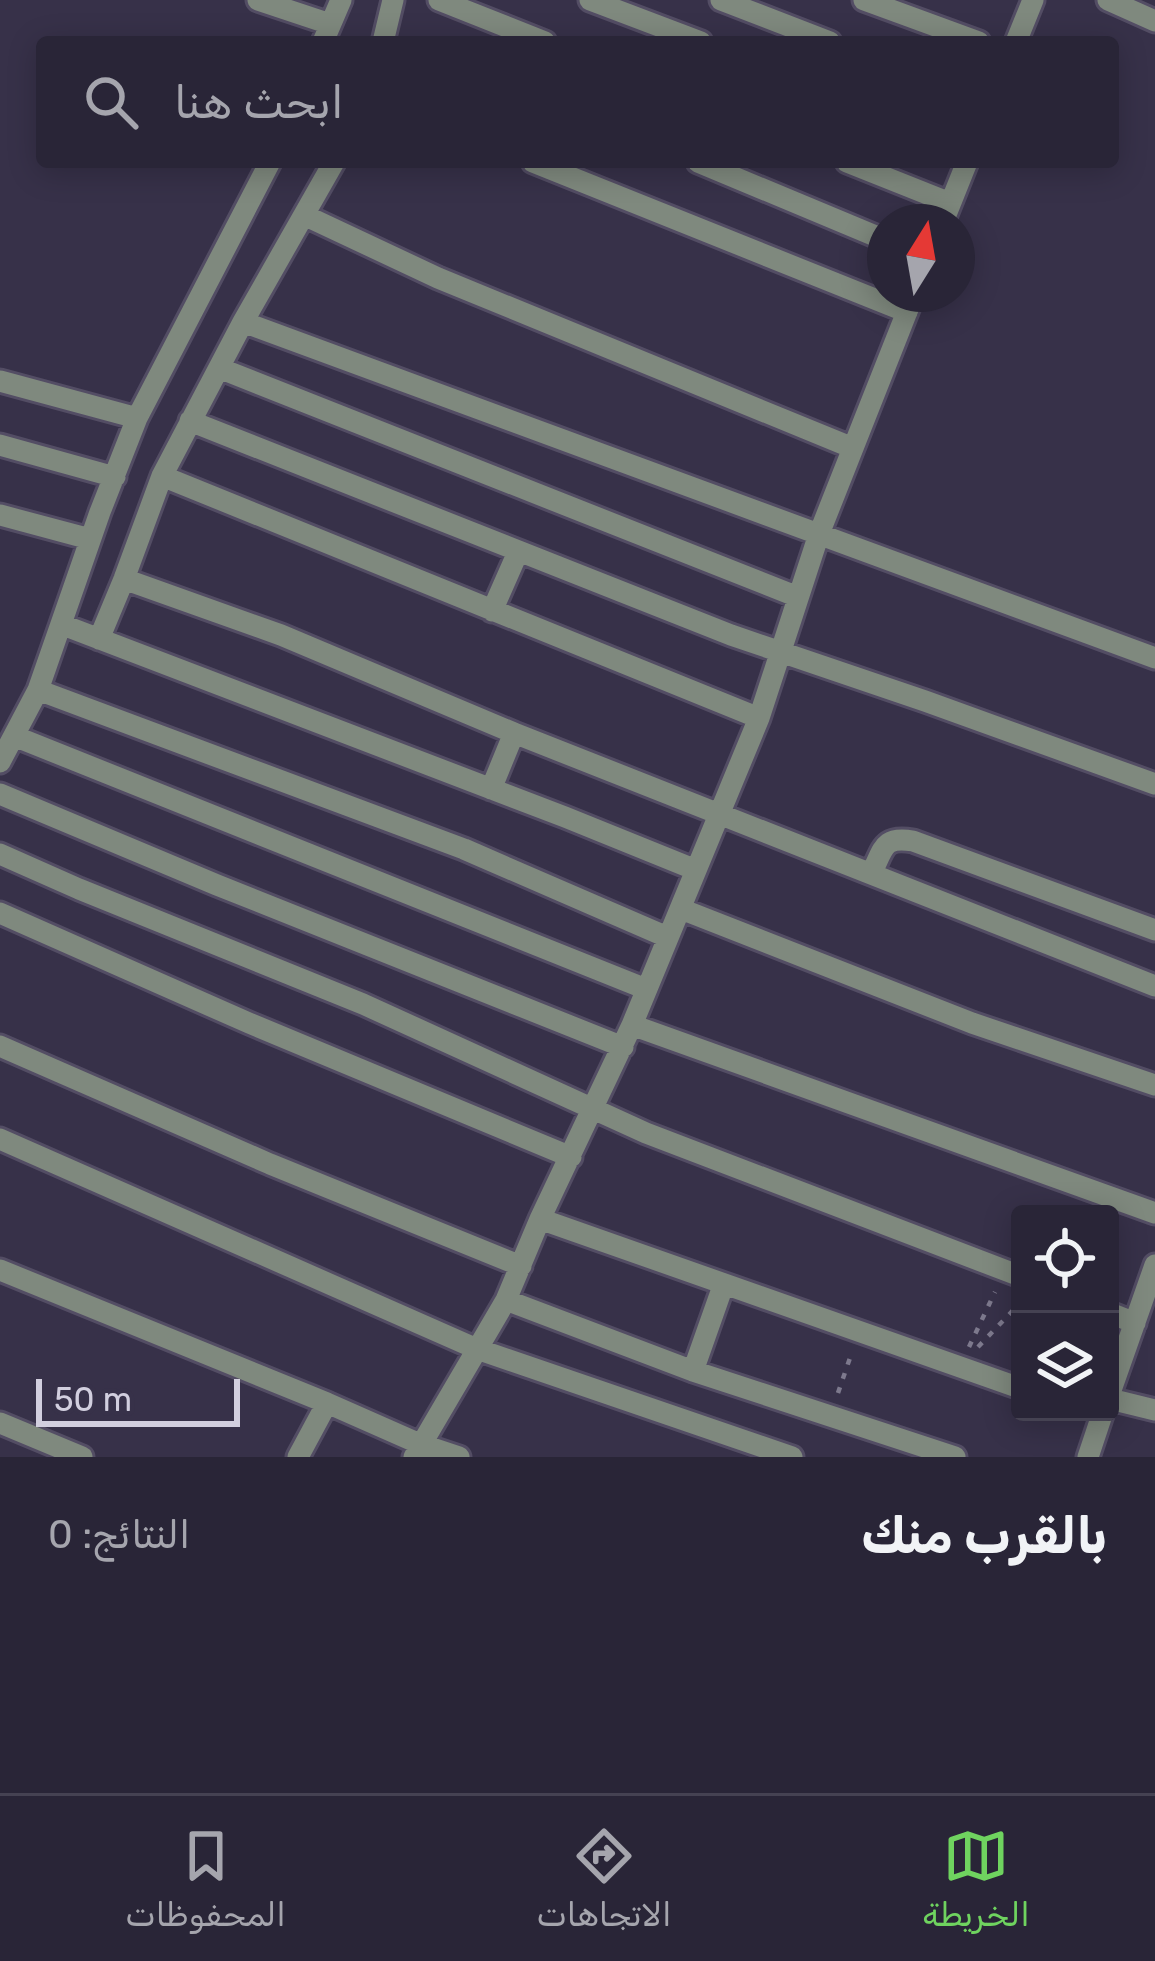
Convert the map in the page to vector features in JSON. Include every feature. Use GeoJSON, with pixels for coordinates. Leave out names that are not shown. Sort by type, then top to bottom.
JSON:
{"type":"FeatureCollection","features":[{"type":"Feature","properties":{"kind":"street"},"geometry":{"type":"LineString","coordinates":[[258,0],[326,33],[341,0]]}},
{"type":"Feature","properties":{"kind":"street"},"geometry":{"type":"LineString","coordinates":[[384,36],[393,0]]}},
{"type":"Feature","properties":{"kind":"street"},"geometry":{"type":"LineString","coordinates":[[439,0],[530,36]]}},
{"type":"Feature","properties":{"kind":"street"},"geometry":{"type":"LineString","coordinates":[[590,0],[685,36]]}},
{"type":"Feature","properties":{"kind":"street"},"geometry":{"type":"LineString","coordinates":[[721,0],[814,36]]}},
{"type":"Feature","properties":{"kind":"street"},"geometry":{"type":"LineString","coordinates":[[864,0],[963,36]]}},
{"type":"Feature","properties":{"kind":"street"},"geometry":{"type":"LineString","coordinates":[[1018,36],[1033,0]]}},
{"type":"Feature","properties":{"kind":"street"},"geometry":{"type":"LineString","coordinates":[[1108,0],[1155,21]]}},
{"type":"Feature","properties":{"kind":"street"},"geometry":{"type":"LineString","coordinates":[[0,762],[38,690],[136,418],[267,168]]}},
{"type":"Feature","properties":{"kind":"street"},"geometry":{"type":"LineString","coordinates":[[99,638],[162,476],[331,168]]}},
{"type":"Feature","properties":{"kind":"street"},"geometry":{"type":"LineString","coordinates":[[549,168],[867,287]]}},
{"type":"Feature","properties":{"kind":"street"},"geometry":{"type":"LineString","coordinates":[[712,168],[867,232]]}},
{"type":"Feature","properties":{"kind":"street"},"geometry":{"type":"LineString","coordinates":[[859,168],[929,204]]}},
{"type":"Feature","properties":{"kind":"street"},"geometry":{"type":"LineString","coordinates":[[951,204],[965,168]]}},
{"type":"Feature","properties":{"kind":"street"},"geometry":{"type":"LineString","coordinates":[[306,216],[438,278],[853,448]]}},
{"type":"Feature","properties":{"kind":"street"},"geometry":{"type":"LineString","coordinates":[[417,1451],[506,1300],[623,1047],[759,718],[819,534],[907,312]]}},
{"type":"Feature","properties":{"kind":"street"},"geometry":{"type":"LineString","coordinates":[[243,322],[1155,658]]}},
{"type":"Feature","properties":{"kind":"street"},"geometry":{"type":"LineString","coordinates":[[219,368],[798,598]]}},
{"type":"Feature","properties":{"kind":"street"},"geometry":{"type":"LineString","coordinates":[[0,381],[136,418]]}},
{"type":"Feature","properties":{"kind":"street"},"geometry":{"type":"LineString","coordinates":[[190,421],[781,652],[1155,784]]}},
{"type":"Feature","properties":{"kind":"street"},"geometry":{"type":"LineString","coordinates":[[0,445],[115,477]]}},
{"type":"Feature","properties":{"kind":"street"},"geometry":{"type":"LineString","coordinates":[[162,476],[759,718]]}},
{"type":"Feature","properties":{"kind":"street"},"geometry":{"type":"LineString","coordinates":[[0,515],[90,539]]}},
{"type":"Feature","properties":{"kind":"street"},"geometry":{"type":"LineString","coordinates":[[492,610],[518,552]]}},
{"type":"Feature","properties":{"kind":"street"},"geometry":{"type":"LineString","coordinates":[[124,579],[281,635],[514,733],[1155,986]]}},
{"type":"Feature","properties":{"kind":"street"},"geometry":{"type":"LineString","coordinates":[[63,625],[696,870]]}},
{"type":"Feature","properties":{"kind":"street"},"geometry":{"type":"LineString","coordinates":[[38,690],[464,849],[668,938]]}},
{"type":"Feature","properties":{"kind":"street"},"geometry":{"type":"LineString","coordinates":[[491,789],[514,733]]}},
{"type":"Feature","properties":{"kind":"street"},"geometry":{"type":"LineString","coordinates":[[14,736],[646,989]]}},
{"type":"Feature","properties":{"kind":"street"},"geometry":{"type":"LineString","coordinates":[[0,794],[623,1047]]}},
{"type":"Feature","properties":{"kind":"street"},"geometry":{"type":"LineString","coordinates":[[872,872],[889,841],[913,841],[1155,930]]}},
{"type":"Feature","properties":{"kind":"street"},"geometry":{"type":"LineString","coordinates":[[0,854],[363,1004],[646,1133],[1011,1271]]}},
{"type":"Feature","properties":{"kind":"street"},"geometry":{"type":"LineString","coordinates":[[681,909],[992,1030],[1155,1085]]}},
{"type":"Feature","properties":{"kind":"street"},"geometry":{"type":"LineString","coordinates":[[0,913],[249,1023],[571,1156]]}},
{"type":"Feature","properties":{"kind":"street"},"geometry":{"type":"LineString","coordinates":[[632,1025],[1155,1213]]}},
{"type":"Feature","properties":{"kind":"street"},"geometry":{"type":"LineString","coordinates":[[0,1046],[520,1267]]}},
{"type":"Feature","properties":{"kind":"street"},"geometry":{"type":"LineString","coordinates":[[0,1138],[477,1349],[791,1457]]}},
{"type":"Feature","properties":{"kind":"street"},"geometry":{"type":"LineString","coordinates":[[540,1219],[1011,1385]]}},
{"type":"Feature","properties":{"kind":"street"},"geometry":{"type":"LineString","coordinates":[[1119,1369],[1144,1310],[1155,1265]]}},
{"type":"Feature","properties":{"kind":"street"},"geometry":{"type":"LineString","coordinates":[[0,1270],[327,1403],[417,1451],[459,1457]]}},
{"type":"Feature","properties":{"kind":"street"},"geometry":{"type":"LineString","coordinates":[[693,1371],[723,1286]]}},
{"type":"Feature","properties":{"kind":"street"},"geometry":{"type":"LineString","coordinates":[[506,1300],[693,1371],[955,1457]]}},
{"type":"Feature","properties":{"kind":"street"},"geometry":{"type":"LineString","coordinates":[[298,1457],[327,1403]]}},
{"type":"Feature","properties":{"kind":"street"},"geometry":{"type":"LineString","coordinates":[[1119,1407],[1155,1410]]}},
{"type":"Feature","properties":{"kind":"street"},"geometry":{"type":"LineString","coordinates":[[1088,1457],[1099,1421]]}},
{"type":"Feature","properties":{"kind":"street"},"geometry":{"type":"LineString","coordinates":[[0,1423],[82,1457]]}},
{"type":"Feature","properties":{"kind":"path"},"geometry":{"type":"LineString","coordinates":[[960,1366],[1011,1276]]}},
{"type":"Feature","properties":{"kind":"path"},"geometry":{"type":"LineString","coordinates":[[960,1366],[1011,1313]]}}]}
